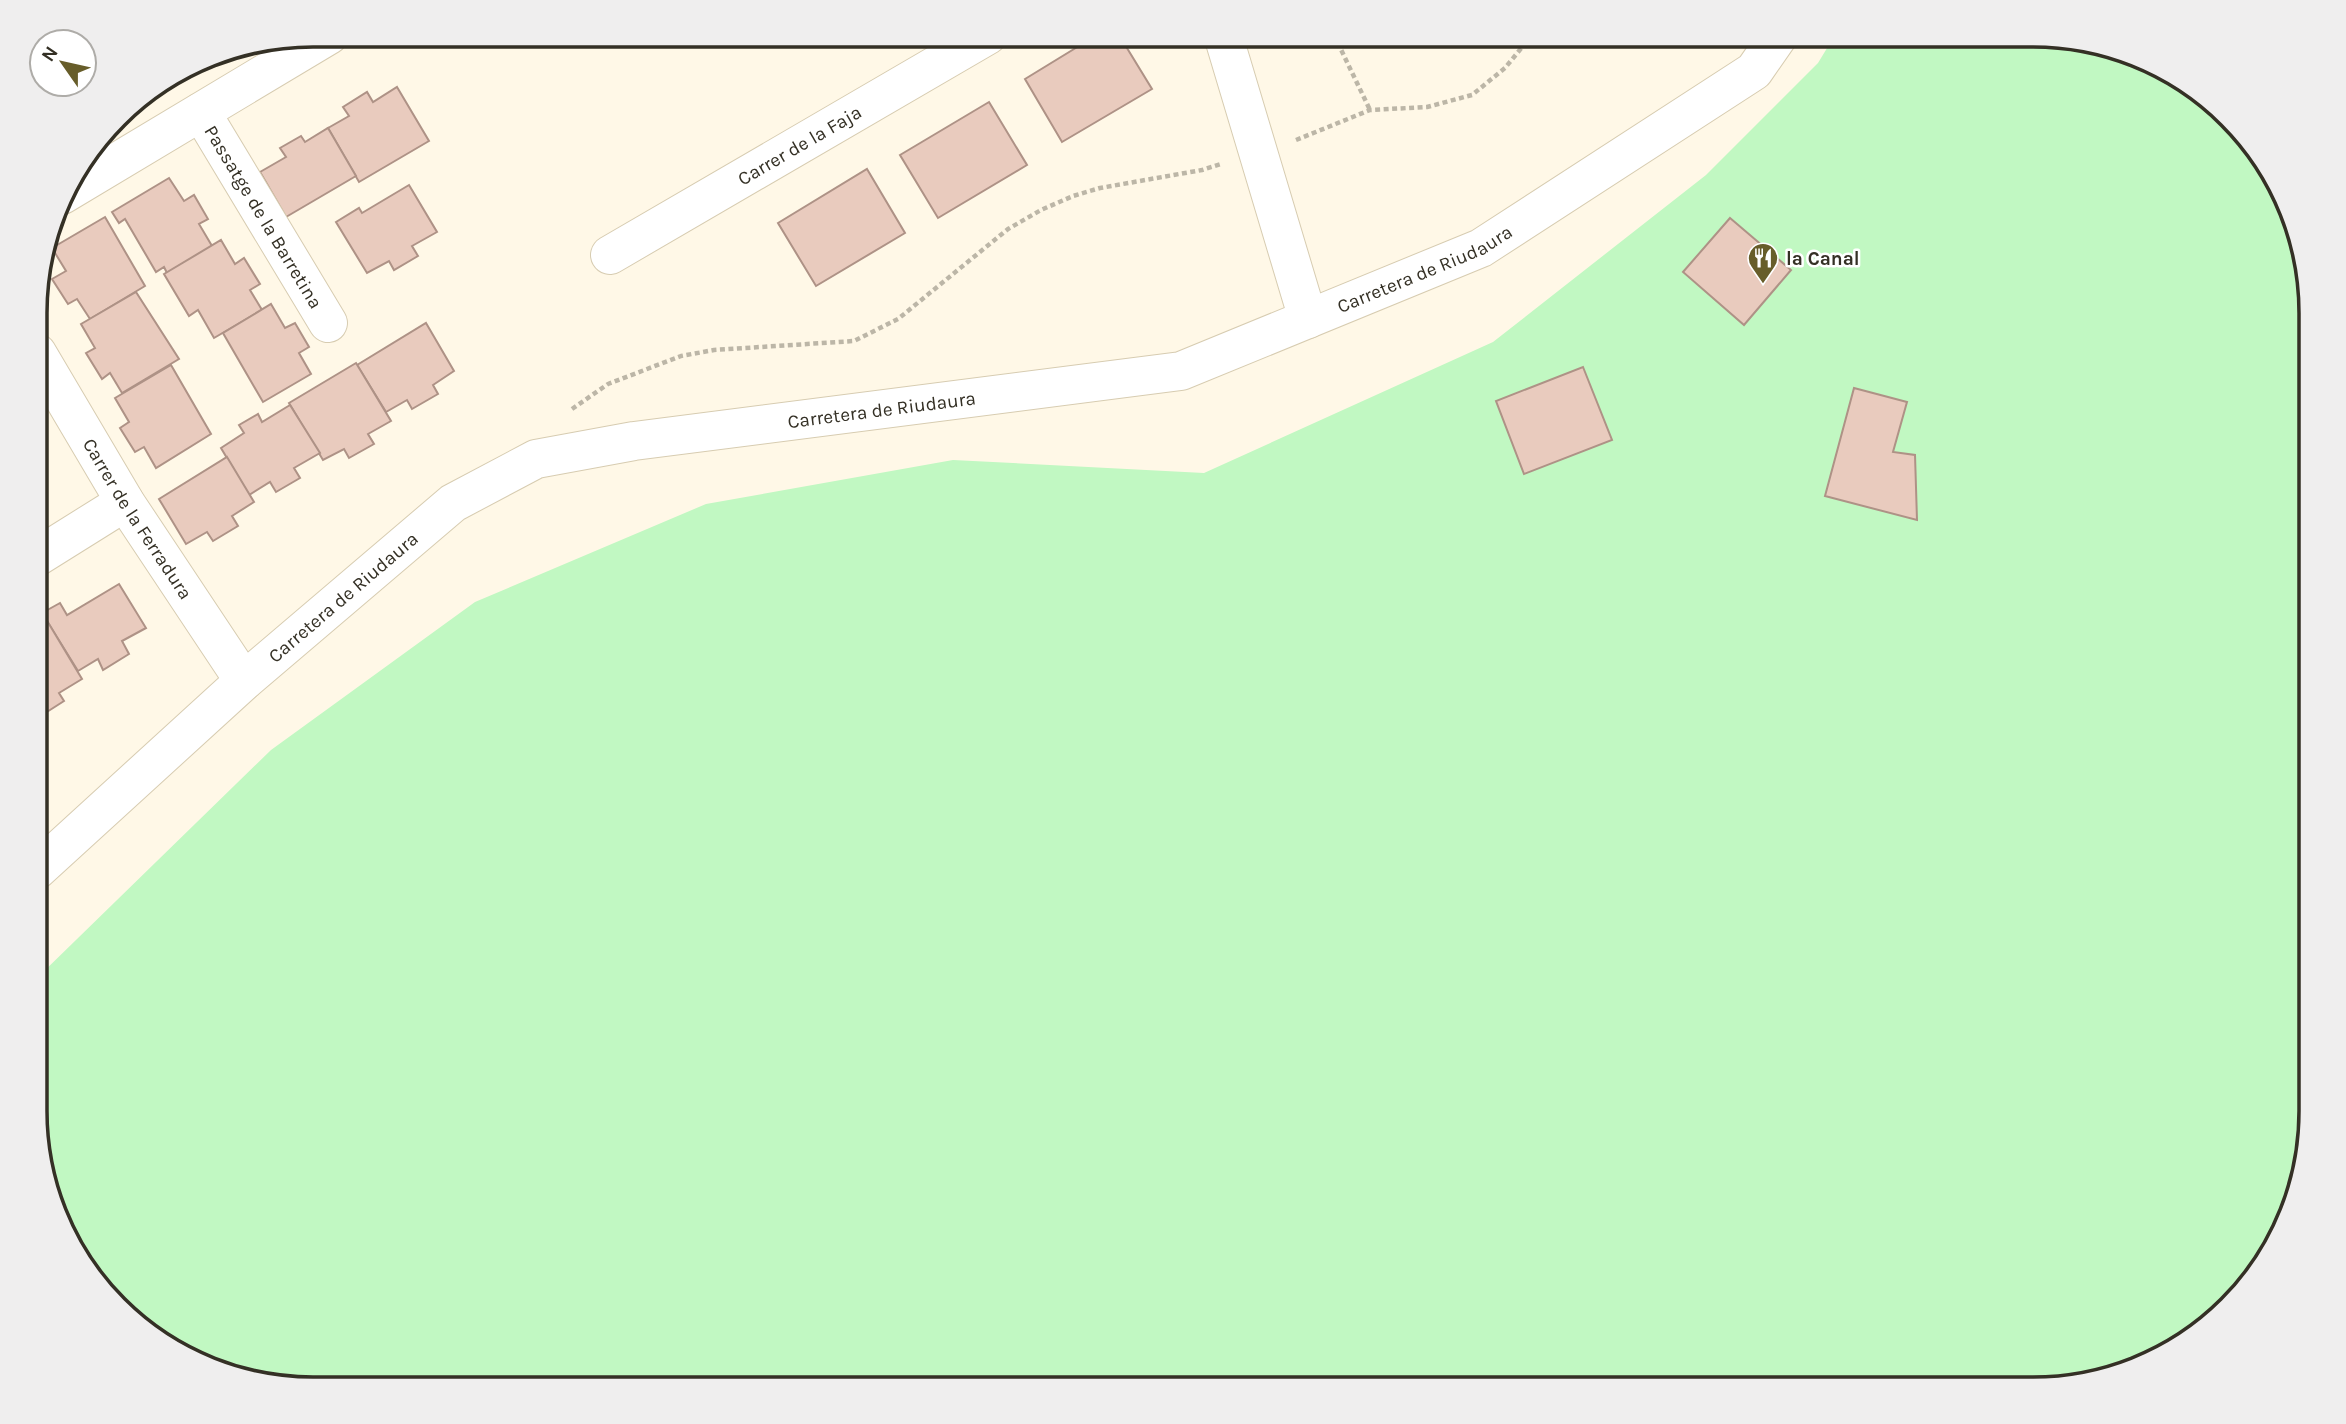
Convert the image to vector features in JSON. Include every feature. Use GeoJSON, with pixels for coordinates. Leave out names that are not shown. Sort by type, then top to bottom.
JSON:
{"type":"FeatureCollection","features":[{"type":"Feature","properties":{"kind":"street"},"geometry":{"type":"LineString","coordinates":[[81,184],[309,47]]}},
{"type":"Feature","properties":{"kind":"street","name":"Carrer de la Faja"},"geometry":{"type":"LineString","coordinates":[[610,255],[967,47]]}},
{"type":"Feature","properties":{"kind":"street"},"geometry":{"type":"LineString","coordinates":[[1227,47],[1308,319]]}},
{"type":"Feature","properties":{"kind":"street","name":"Carretera de Riudaura"},"geometry":{"type":"LineString","coordinates":[[47,861],[244,681],[453,503],[536,459],[634,441],[1181,371],[1481,248],[1754,71],[1771,47]]}},
{"type":"Feature","properties":{"kind":"street","name":"Passatge de la Barretina"},"geometry":{"type":"LineString","coordinates":[[201,112],[328,323]]}},
{"type":"Feature","properties":{"kind":"street","name":"Carrer de la Ferradura"},"geometry":{"type":"LineString","coordinates":[[47,370],[125,502],[244,681]]}},
{"type":"Feature","properties":{"kind":"street"},"geometry":{"type":"LineString","coordinates":[[47,551],[125,502]]}},
{"type":"Feature","properties":{"kind":"path"},"geometry":{"type":"LineString","coordinates":[[1340,47],[1370,110]]}},
{"type":"Feature","properties":{"kind":"path"},"geometry":{"type":"LineString","coordinates":[[1293,141],[1370,110],[1427,107],[1472,95],[1504,68],[1522,47]]}},
{"type":"Feature","properties":{"kind":"path"},"geometry":{"type":"LineString","coordinates":[[564,417],[583,400],[608,384],[681,356],[714,349],[854,341],[898,320],[1008,229],[1041,210],[1100,188],[1202,170],[1228,162]]}},
{"type":"Feature","properties":{"kind":"green space"},"geometry":{"type":"Polygon","coordinates":[[[1828,47],[2033,47],[2085,52],[2135,67],[2195,102],[2233,138],[2263,180],[2279,211],[2290,244],[2299,313],[2298,1128],[2290,1180],[2279,1213],[2263,1244],[2244,1273],[2221,1299],[2181,1332],[2135,1357],[2102,1368],[2033,1377],[313,1377],[244,1368],[211,1357],[180,1341],[151,1322],[125,1299],[92,1259],[67,1213],[52,1163],[47,1111],[47,968],[271,750],[475,602],[706,504],[953,460],[1204,473],[1493,342],[1706,175],[1818,63],[1828,47]]]}},
{"type":"Feature","properties":{"kind":"building"},"geometry":{"type":"Polygon","coordinates":[[[1077,47],[1126,47],[1152,89],[1062,142],[1025,79],[1077,47]]]}},
{"type":"Feature","properties":{"kind":"building"},"geometry":{"type":"Polygon","coordinates":[[[397,87],[429,141],[359,182],[328,128],[349,116],[343,107],[367,92],[373,102],[397,87]]]}},
{"type":"Feature","properties":{"kind":"building"},"geometry":{"type":"Polygon","coordinates":[[[989,102],[1027,165],[938,218],[900,155],[989,102]]]}},
{"type":"Feature","properties":{"kind":"building"},"geometry":{"type":"Polygon","coordinates":[[[328,128],[356,176],[286,217],[260,172],[286,157],[280,148],[301,136],[305,142],[328,128]]]}},
{"type":"Feature","properties":{"kind":"building"},"geometry":{"type":"Polygon","coordinates":[[[867,169],[905,233],[816,286],[778,223],[867,169]]]}},
{"type":"Feature","properties":{"kind":"building"},"geometry":{"type":"Polygon","coordinates":[[[169,178],[184,201],[194,195],[208,219],[199,224],[212,246],[167,273],[164,267],[156,272],[125,219],[119,223],[112,212],[169,178]]]}},
{"type":"Feature","properties":{"kind":"building"},"geometry":{"type":"Polygon","coordinates":[[[409,185],[437,232],[412,246],[418,256],[394,270],[389,261],[367,273],[336,222],[359,208],[362,213],[409,185]]]}},
{"type":"Feature","properties":{"kind":"building"},"geometry":{"type":"Polygon","coordinates":[[[105,217],[145,286],[90,319],[77,299],[68,304],[52,279],[66,271],[54,252],[56,246],[105,217]]]}},
{"type":"Feature","properties":{"kind":"building"},"geometry":{"type":"Polygon","coordinates":[[[1730,218],[1791,270],[1744,325],[1683,272],[1730,218]]]}},
{"type":"Feature","properties":{"kind":"building"},"geometry":{"type":"Polygon","coordinates":[[[221,240],[235,264],[244,258],[260,284],[250,290],[262,310],[214,338],[198,310],[189,316],[164,274],[221,240]]]}},
{"type":"Feature","properties":{"kind":"building"},"geometry":{"type":"Polygon","coordinates":[[[136,292],[179,359],[122,393],[110,373],[102,379],[86,353],[95,348],[81,324],[136,292]]]}},
{"type":"Feature","properties":{"kind":"building"},"geometry":{"type":"Polygon","coordinates":[[[271,304],[285,328],[295,323],[309,347],[299,353],[311,374],[263,402],[223,333],[271,304]]]}},
{"type":"Feature","properties":{"kind":"building"},"geometry":{"type":"Polygon","coordinates":[[[426,323],[454,371],[433,385],[438,394],[412,409],[407,400],[386,412],[357,365],[426,323]]]}},
{"type":"Feature","properties":{"kind":"building"},"geometry":{"type":"Polygon","coordinates":[[[356,363],[391,421],[368,434],[374,444],[349,458],[344,449],[323,460],[289,403],[356,363]]]}},
{"type":"Feature","properties":{"kind":"building"},"geometry":{"type":"Polygon","coordinates":[[[171,365],[211,434],[156,468],[144,447],[135,452],[120,428],[129,422],[115,398],[171,365]]]}},
{"type":"Feature","properties":{"kind":"building"},"geometry":{"type":"Polygon","coordinates":[[[1583,367],[1612,440],[1524,474],[1496,401],[1583,367]]]}},
{"type":"Feature","properties":{"kind":"building"},"geometry":{"type":"Polygon","coordinates":[[[1854,388],[1907,402],[1893,452],[1915,455],[1917,520],[1825,496],[1854,388]]]}},
{"type":"Feature","properties":{"kind":"building"},"geometry":{"type":"Polygon","coordinates":[[[290,405],[320,453],[294,468],[300,478],[276,492],[270,482],[249,495],[221,448],[244,433],[239,425],[258,414],[262,422],[290,405]]]}},
{"type":"Feature","properties":{"kind":"building"},"geometry":{"type":"Polygon","coordinates":[[[227,457],[254,502],[232,516],[238,526],[213,541],[207,532],[186,544],[159,499],[227,457]]]}},
{"type":"Feature","properties":{"kind":"building"},"geometry":{"type":"Polygon","coordinates":[[[119,584],[146,628],[122,641],[129,654],[103,670],[98,659],[78,671],[47,621],[47,610],[60,603],[67,615],[119,584]]]}},
{"type":"Feature","properties":{"kind":"building"},"geometry":{"type":"Polygon","coordinates":[[[47,621],[82,679],[59,693],[64,701],[47,712],[47,621]]]}},
{"type":"Feature","properties":{"kind":"place","name":"la Canal"},"geometry":{"type":"Point","coordinates":[1763,285]}}]}
